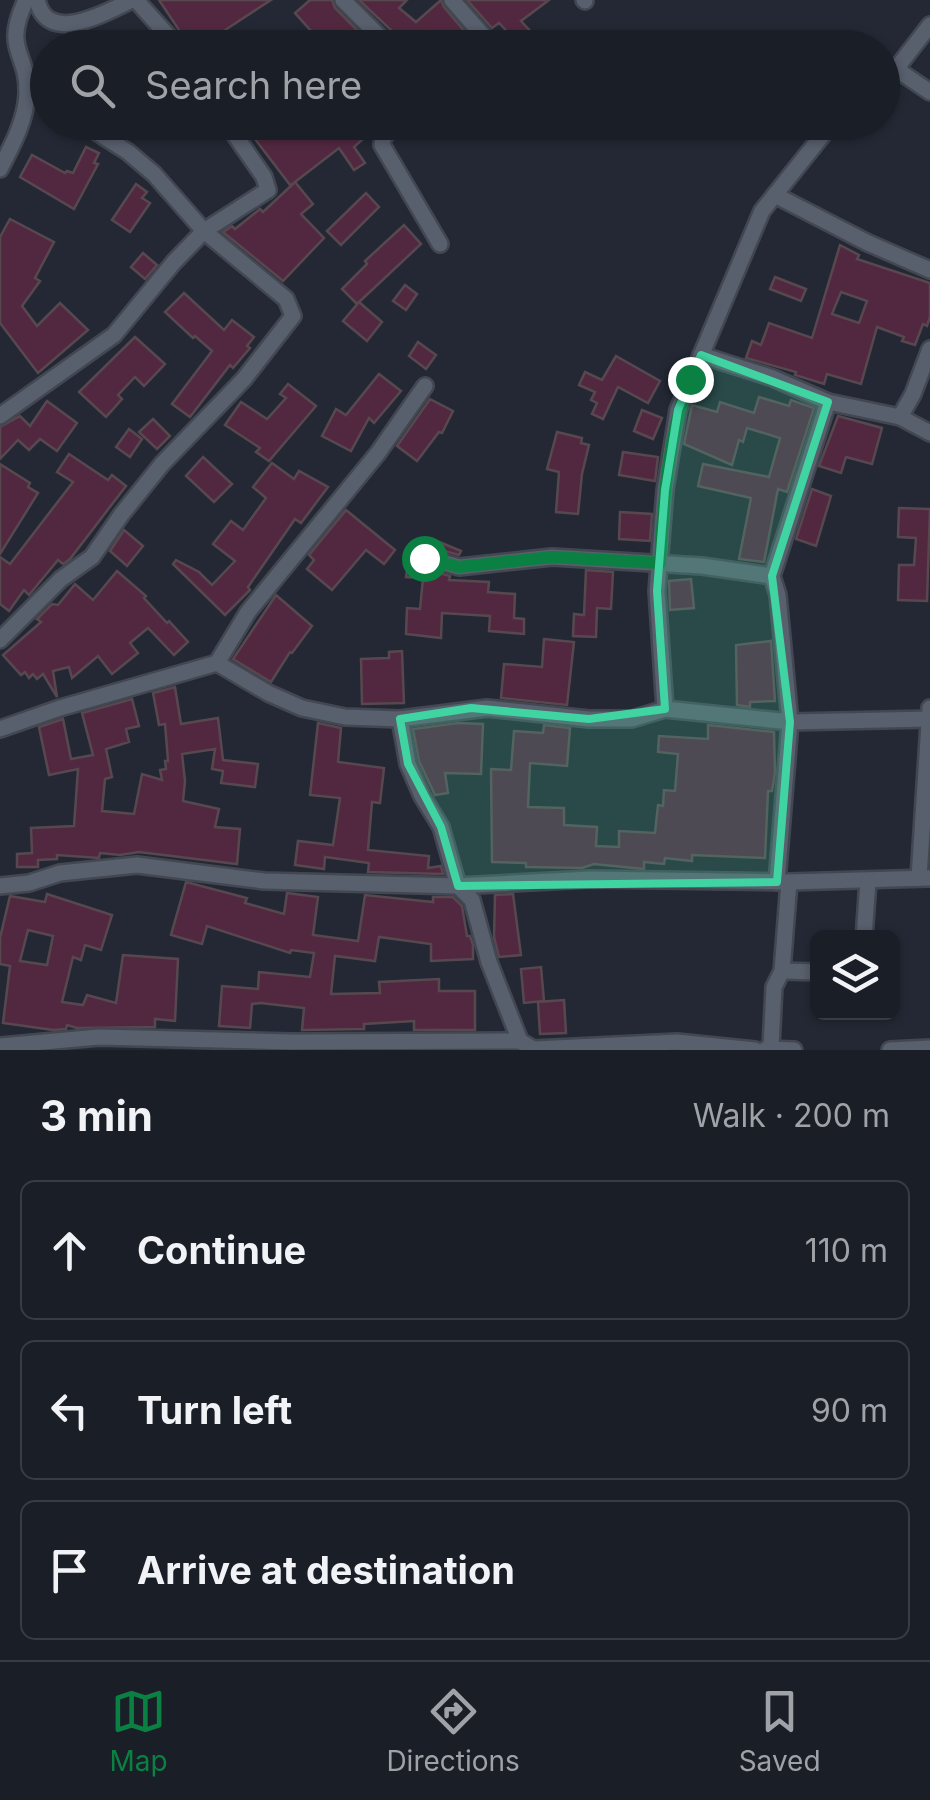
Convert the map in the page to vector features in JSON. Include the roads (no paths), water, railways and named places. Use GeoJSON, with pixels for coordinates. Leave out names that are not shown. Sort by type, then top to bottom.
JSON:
{"type":"FeatureCollection","features":[{"type":"Feature","properties":{"kind":"street"},"geometry":{"type":"LineString","coordinates":[[0,169],[26,109],[28,90],[8,26],[26,0]]}},
{"type":"Feature","properties":{"kind":"street"},"geometry":{"type":"LineString","coordinates":[[38,0],[40,12],[50,23],[63,25],[134,0],[162,30]]}},
{"type":"Feature","properties":{"kind":"street"},"geometry":{"type":"LineString","coordinates":[[343,0],[373,30]]}},
{"type":"Feature","properties":{"kind":"street"},"geometry":{"type":"LineString","coordinates":[[452,0],[478,30]]}},
{"type":"Feature","properties":{"kind":"street"},"geometry":{"type":"LineString","coordinates":[[900,58],[930,25]]}},
{"type":"Feature","properties":{"kind":"street"},"geometry":{"type":"LineString","coordinates":[[900,76],[930,92]]}},
{"type":"Feature","properties":{"kind":"street"},"geometry":{"type":"LineString","coordinates":[[0,640],[61,579],[92,557],[120,514],[244,379],[293,316],[286,299],[204,231],[154,174],[110,140]]}},
{"type":"Feature","properties":{"kind":"street"},"geometry":{"type":"LineString","coordinates":[[0,416],[114,335],[204,231],[268,190],[264,177],[238,140]]}},
{"type":"Feature","properties":{"kind":"street"},"geometry":{"type":"LineString","coordinates":[[383,140],[382,146],[440,244]]}},
{"type":"Feature","properties":{"kind":"street"},"geometry":{"type":"LineString","coordinates":[[665,709],[657,590],[670,446],[678,410],[762,211],[819,140]]}},
{"type":"Feature","properties":{"kind":"street"},"geometry":{"type":"LineString","coordinates":[[776,195],[930,270]]}},
{"type":"Feature","properties":{"kind":"street"},"geometry":{"type":"LineString","coordinates":[[701,355],[773,378],[828,402],[900,417],[930,433]]}},
{"type":"Feature","properties":{"kind":"street"},"geometry":{"type":"LineString","coordinates":[[900,417],[929,356]]}},
{"type":"Feature","properties":{"kind":"street"},"geometry":{"type":"LineString","coordinates":[[0,729],[218,662],[248,612],[378,453],[426,386]]}},
{"type":"Feature","properties":{"kind":"street"},"geometry":{"type":"LineString","coordinates":[[763,1049],[774,987],[782,971],[790,722],[778,595],[772,576],[828,402]]}},
{"type":"Feature","properties":{"kind":"street"},"geometry":{"type":"LineString","coordinates":[[424,558],[459,567],[552,557],[660,563],[772,576]]}},
{"type":"Feature","properties":{"kind":"street"},"geometry":{"type":"LineString","coordinates":[[0,886],[30,883],[60,873],[137,865],[264,880],[458,886],[590,879],[868,882],[925,878],[930,715],[790,722],[665,709],[632,719],[589,719],[471,708],[400,720],[345,717],[302,708],[268,694],[218,662]]}},
{"type":"Feature","properties":{"kind":"street"},"geometry":{"type":"LineString","coordinates":[[400,720],[408,764],[441,827],[458,886],[472,900],[489,962],[530,1047]]}},
{"type":"Feature","properties":{"kind":"street"},"geometry":{"type":"LineString","coordinates":[[865,930],[868,882]]}},
{"type":"Feature","properties":{"kind":"street"},"geometry":{"type":"LineString","coordinates":[[782,971],[810,972]]}},
{"type":"Feature","properties":{"kind":"street"},"geometry":{"type":"LineString","coordinates":[[0,1046],[99,1037],[530,1047],[678,1042],[794,1050]]}},
{"type":"Feature","properties":{"kind":"street"},"geometry":{"type":"LineString","coordinates":[[890,1050],[930,1048]]}}]}
